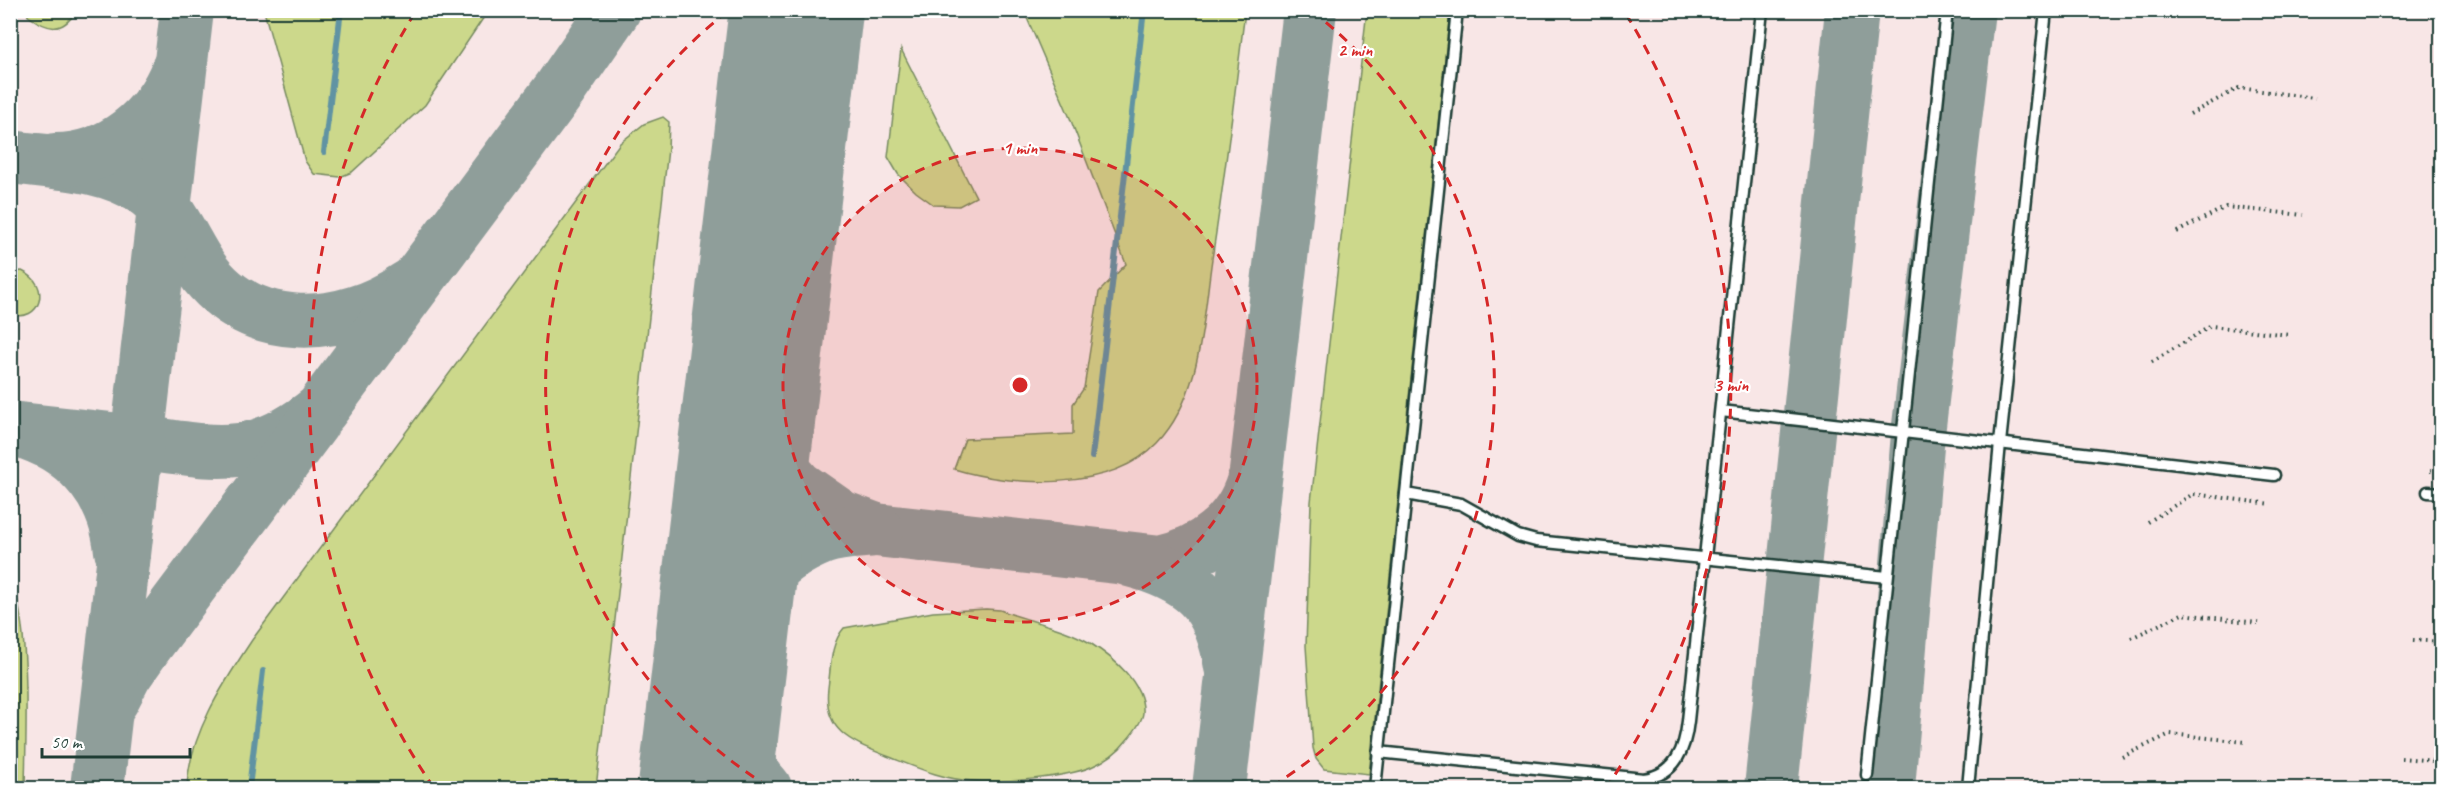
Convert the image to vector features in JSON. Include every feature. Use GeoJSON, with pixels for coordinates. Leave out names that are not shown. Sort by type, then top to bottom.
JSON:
{"type":"FeatureCollection","features":[{"type":"Feature","properties":{"kind":"lane"},"geometry":{"type":"LineString","coordinates":[[1375,789],[1458,10]]}},
{"type":"Feature","properties":{"kind":"lane"},"geometry":{"type":"LineString","coordinates":[[1378,752],[1629,778],[1654,777],[1663,773],[1674,764],[1686,742],[1762,10]]}},
{"type":"Feature","properties":{"kind":"lane"},"geometry":{"type":"LineString","coordinates":[[1867,775],[1947,10]]}},
{"type":"Feature","properties":{"kind":"lane"},"geometry":{"type":"LineString","coordinates":[[1968,789],[2000,443],[2046,10]]}},
{"type":"Feature","properties":{"kind":"lane"},"geometry":{"type":"LineString","coordinates":[[1721,411],[2274,475]]}},
{"type":"Feature","properties":{"kind":"lane"},"geometry":{"type":"LineString","coordinates":[[2428,492],[2442,493]]}},
{"type":"Feature","properties":{"kind":"lane"},"geometry":{"type":"LineString","coordinates":[[1406,494],[1461,504],[1526,539],[1887,577]]}},
{"type":"Feature","properties":{"kind":"path"},"geometry":{"type":"LineString","coordinates":[[2190,114],[2239,88],[2315,98]]}},
{"type":"Feature","properties":{"kind":"path"},"geometry":{"type":"LineString","coordinates":[[2177,232],[2226,207],[2303,215]]}},
{"type":"Feature","properties":{"kind":"path"},"geometry":{"type":"LineString","coordinates":[[2152,362],[2211,326],[2289,335]]}},
{"type":"Feature","properties":{"kind":"path"},"geometry":{"type":"LineString","coordinates":[[2430,471],[2442,472]]}},
{"type":"Feature","properties":{"kind":"path"},"geometry":{"type":"LineString","coordinates":[[2148,522],[2193,494],[2271,504]]}},
{"type":"Feature","properties":{"kind":"path"},"geometry":{"type":"LineString","coordinates":[[2131,639],[2182,614],[2258,623]]}},
{"type":"Feature","properties":{"kind":"path"},"geometry":{"type":"LineString","coordinates":[[2413,639],[2442,642]]}},
{"type":"Feature","properties":{"kind":"path"},"geometry":{"type":"LineString","coordinates":[[2122,757],[2170,734],[2246,742]]}},
{"type":"Feature","properties":{"kind":"path"},"geometry":{"type":"LineString","coordinates":[[2401,758],[2435,761],[2442,756]]}},
{"type":"Feature","properties":{"kind":"shaded area"},"geometry":{"type":"Polygon","coordinates":[[[10,11],[2441,11],[2441,788],[11,788],[10,11]]]}},
{"type":"Feature","properties":{"kind":"green space"},"geometry":{"type":"Polygon","coordinates":[[[27,10],[76,11],[60,26],[48,27],[28,16],[27,10]]]}},
{"type":"Feature","properties":{"kind":"green space"},"geometry":{"type":"Polygon","coordinates":[[[264,10],[488,11],[425,105],[352,172],[340,177],[314,174],[305,161],[264,10]]]}},
{"type":"Feature","properties":{"kind":"green space"},"geometry":{"type":"Polygon","coordinates":[[[1367,10],[1450,11],[1369,774],[1324,769],[1316,759],[1313,748],[1306,646],[1311,502],[1367,10]]]}},
{"type":"Feature","properties":{"kind":"green space"},"geometry":{"type":"Polygon","coordinates":[[[1024,11],[1245,11],[1203,331],[1192,380],[1183,403],[1172,424],[1157,443],[1137,459],[1114,470],[1088,478],[1060,481],[1032,482],[1004,479],[954,469],[965,439],[1073,434],[1073,404],[1084,388],[1099,292],[1126,264],[1070,118],[1024,11]]]}},
{"type":"Feature","properties":{"kind":"green space"},"geometry":{"type":"Polygon","coordinates":[[[901,49],[976,197],[959,206],[934,205],[916,192],[898,174],[888,157],[901,49]]]}},
{"type":"Feature","properties":{"kind":"green space"},"geometry":{"type":"Polygon","coordinates":[[[663,117],[669,122],[668,149],[596,788],[187,788],[189,768],[201,729],[219,692],[252,640],[620,143],[644,124],[663,117]]]}},
{"type":"Feature","properties":{"kind":"green space"},"geometry":{"type":"Polygon","coordinates":[[[22,271],[32,277],[40,293],[35,308],[21,316],[11,314],[11,272],[22,271]]]}},
{"type":"Feature","properties":{"kind":"green space"},"geometry":{"type":"Polygon","coordinates":[[[10,572],[21,622],[26,678],[25,788],[11,788],[10,572]]]}},
{"type":"Feature","properties":{"kind":"green space"},"geometry":{"type":"Polygon","coordinates":[[[1000,610],[1080,637],[1108,656],[1126,672],[1139,691],[1143,713],[1137,727],[1120,748],[1096,765],[1065,774],[1017,780],[963,780],[929,772],[862,746],[835,725],[830,715],[828,688],[834,648],[844,628],[933,612],[1000,610]]]}},
{"type":"Feature","properties":{"kind":"waterway"},"geometry":{"type":"LineString","coordinates":[[324,152],[341,10]]}},
{"type":"Feature","properties":{"kind":"waterway"},"geometry":{"type":"LineString","coordinates":[[1092,457],[1144,10]]}},
{"type":"Feature","properties":{"kind":"waterway"},"geometry":{"type":"LineString","coordinates":[[249,788],[263,671]]}},
{"type":"Feature","properties":{"kind":"taxiway"},"geometry":{"type":"LineString","coordinates":[[97,788],[187,10]]}},
{"type":"Feature","properties":{"kind":"taxiway"},"geometry":{"type":"LineString","coordinates":[[10,428],[213,451],[255,447],[276,439],[297,427],[321,410],[560,89],[614,10]]}},
{"type":"Feature","properties":{"kind":"taxiway"},"geometry":{"type":"LineString","coordinates":[[1219,788],[1310,10]]}},
{"type":"Feature","properties":{"kind":"taxiway"},"geometry":{"type":"LineString","coordinates":[[1771,788],[1852,10]]}},
{"type":"Feature","properties":{"kind":"taxiway"},"geometry":{"type":"LineString","coordinates":[[1888,788],[1918,434],[1968,10]]}},
{"type":"Feature","properties":{"kind":"taxiway"},"geometry":{"type":"LineString","coordinates":[[55,160],[95,153],[130,134],[158,105],[178,69]]}},
{"type":"Feature","properties":{"kind":"taxiway"},"geometry":{"type":"LineString","coordinates":[[10,157],[98,169],[131,181],[146,190],[163,207],[201,268],[222,291],[245,307],[272,317],[299,321],[328,319],[356,313],[383,302],[408,287]]}},
{"type":"Feature","properties":{"kind":"taxiway"},"geometry":{"type":"LineString","coordinates":[[755,359],[761,423],[769,446],[783,470],[798,487],[841,517],[876,530],[1161,562],[1192,552],[1218,535],[1239,511],[1253,482]]}},
{"type":"Feature","properties":{"kind":"taxiway"},"geometry":{"type":"LineString","coordinates":[[112,700],[125,675],[146,645],[313,422]]}},
{"type":"Feature","properties":{"kind":"taxiway"},"geometry":{"type":"LineString","coordinates":[[30,434],[65,452],[93,479],[112,512],[121,551]]}},
{"type":"Feature","properties":{"kind":"taxiway"},"geometry":{"type":"LineString","coordinates":[[765,788],[741,755],[727,720],[722,683],[725,648],[737,614],[758,583],[786,557],[822,538],[842,533],[876,530]]}},
{"type":"Feature","properties":{"kind":"taxiway"},"geometry":{"type":"LineString","coordinates":[[1130,560],[1171,574],[1187,583],[1200,595],[1211,608],[1220,625],[1231,667]]}},
{"type":"Feature","properties":{"kind":"runway"},"geometry":{"type":"LineString","coordinates":[[705,788],[796,10]]}}]}
